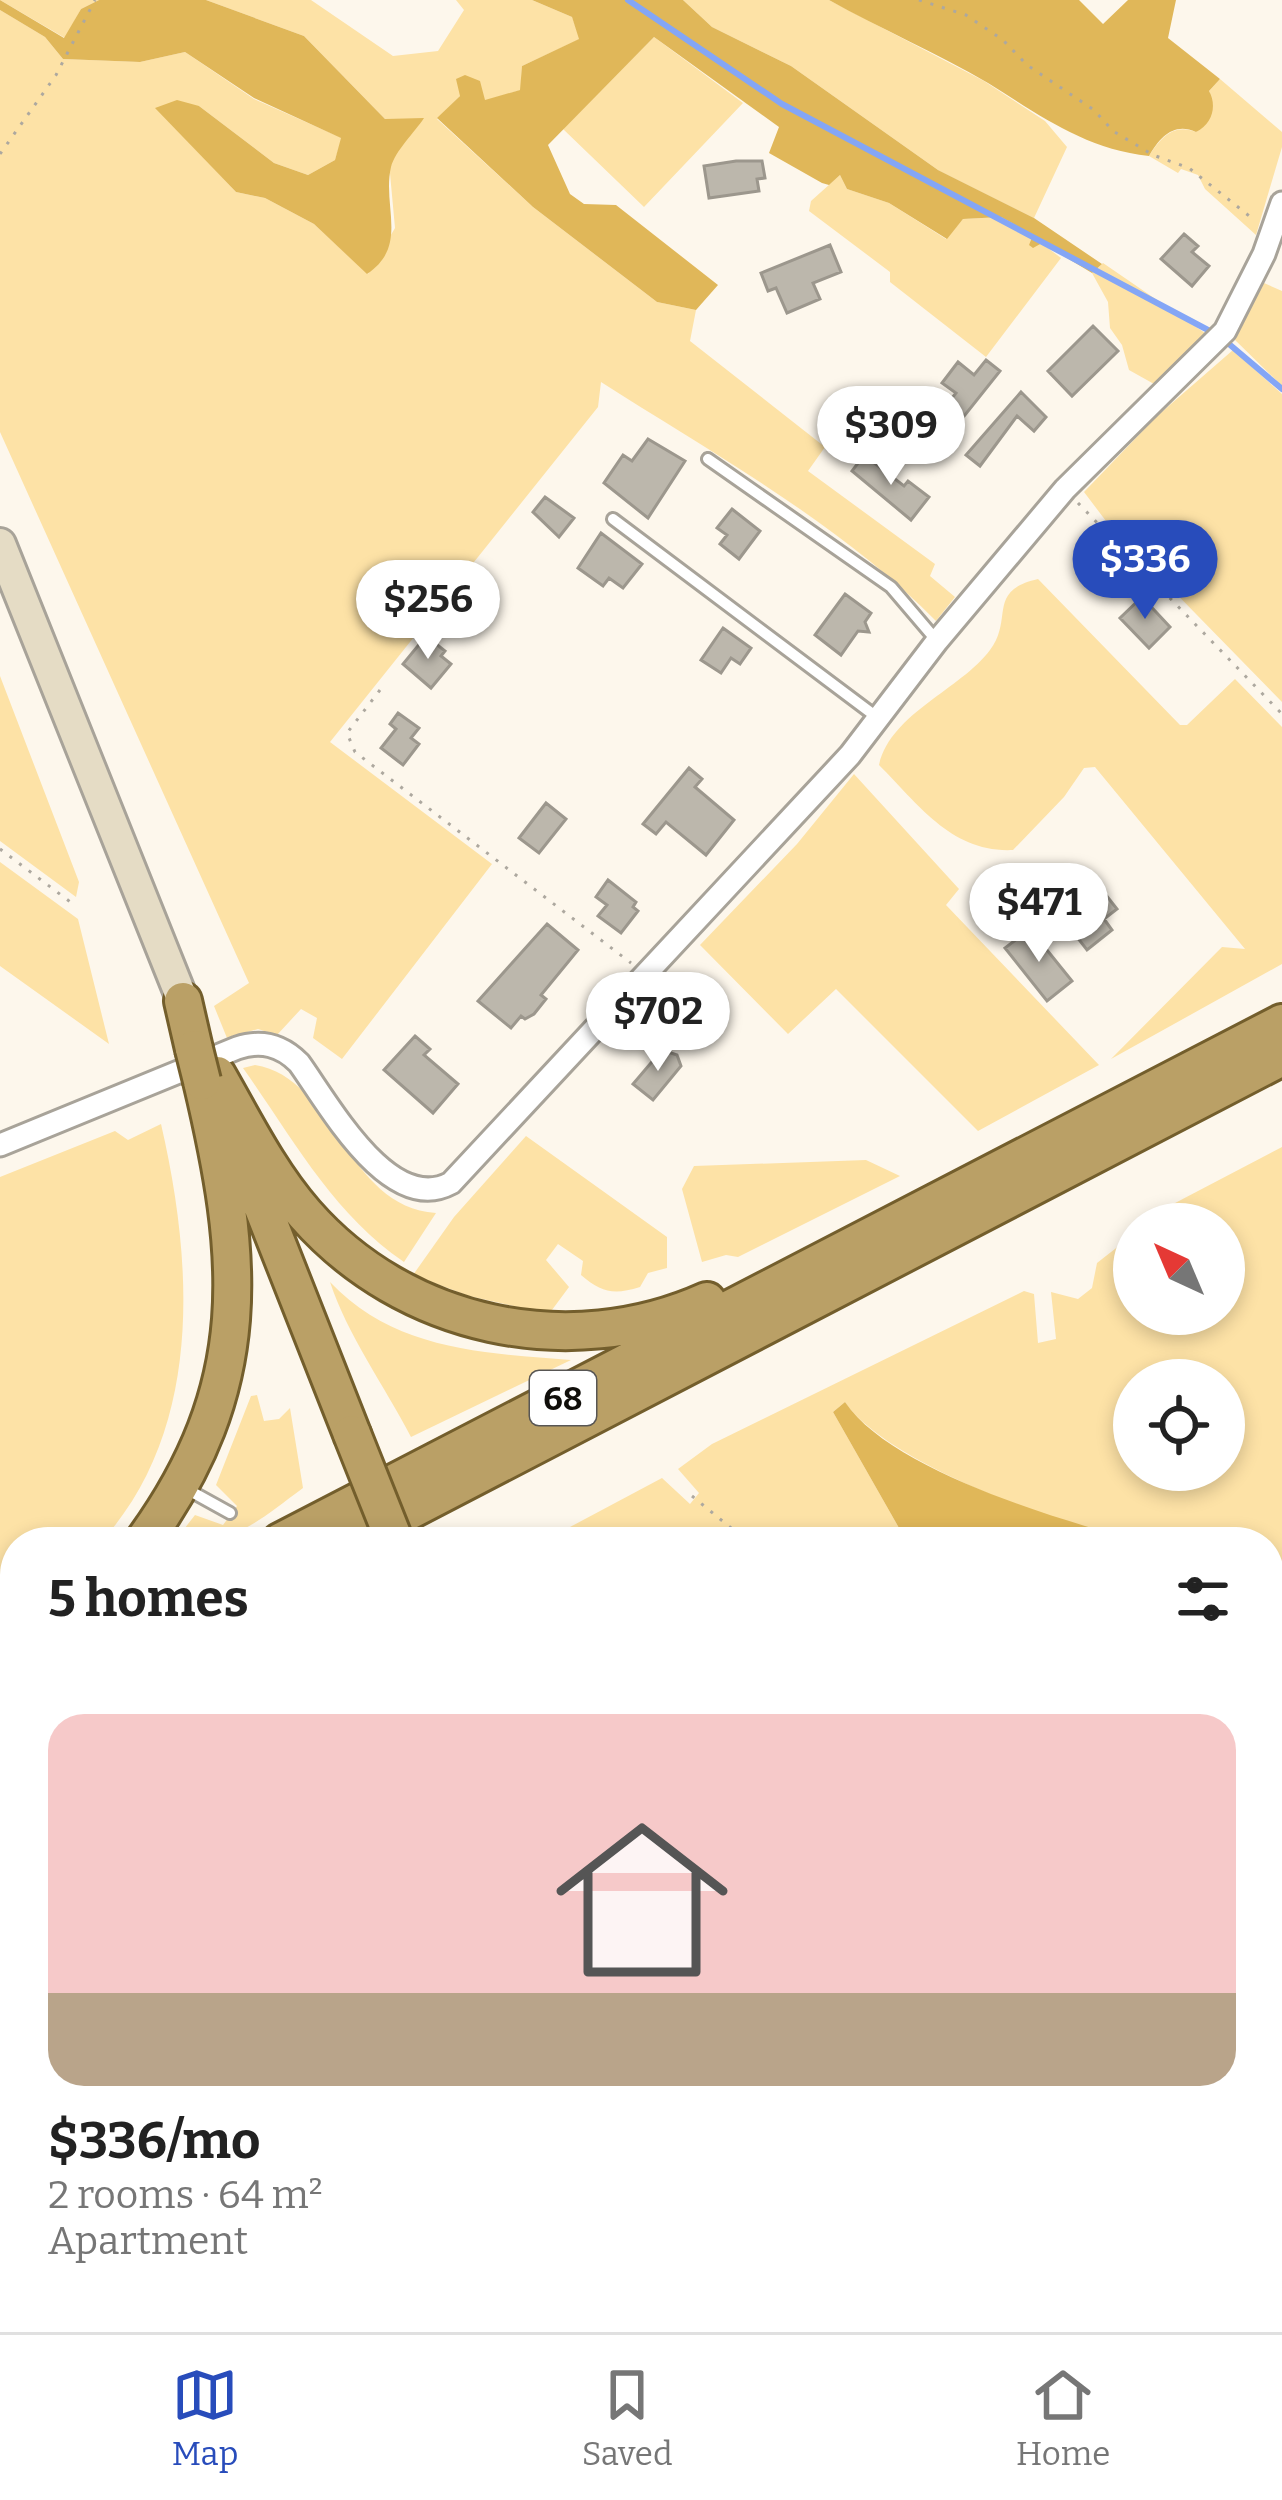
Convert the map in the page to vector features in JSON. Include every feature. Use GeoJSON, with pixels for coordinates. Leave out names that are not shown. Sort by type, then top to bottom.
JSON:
{"type":"FeatureCollection","features":[{"type":"Feature","properties":{"kind":"highway"},"geometry":{"type":"LineString","coordinates":[[182,1001],[352,1434],[367,1527]]}},
{"type":"Feature","properties":{"kind":"highway","name":"68"},"geometry":{"type":"LineString","coordinates":[[309,1527],[1282,1023]]}},
{"type":"Feature","properties":{"kind":"highway","name":"68"},"geometry":{"type":"LineString","coordinates":[[392,1527],[1282,1058]]}},
{"type":"Feature","properties":{"kind":"highway"},"geometry":{"type":"LineString","coordinates":[[205,1065],[280,1182],[324,1234],[398,1290],[474,1320],[554,1332],[616,1328],[698,1305],[794,1257],[843,1250]]}},
{"type":"Feature","properties":{"kind":"highway"},"geometry":{"type":"LineString","coordinates":[[153,1527],[180,1485],[219,1391],[235,1292],[229,1202],[205,1065]]}},
{"type":"Feature","properties":{"kind":"main road"},"geometry":{"type":"LineString","coordinates":[[0,544],[182,1001]]}},
{"type":"Feature","properties":{"kind":"street"},"geometry":{"type":"LineString","coordinates":[[0,1144],[237,1048],[260,1043],[282,1049],[299,1063],[391,1179],[408,1189],[435,1190],[458,1177],[762,853],[1065,489],[1225,331],[1282,203]]}},
{"type":"Feature","properties":{"kind":"lane"},"geometry":{"type":"LineString","coordinates":[[707,459],[891,586],[937,640]]}},
{"type":"Feature","properties":{"kind":"lane"},"geometry":{"type":"LineString","coordinates":[[613,519],[878,718]]}},
{"type":"Feature","properties":{"kind":"lane"},"geometry":{"type":"LineString","coordinates":[[180,1485],[230,1513]]}},
{"type":"Feature","properties":{"kind":"path"},"geometry":{"type":"LineString","coordinates":[[0,154],[56,75],[95,0]]}},
{"type":"Feature","properties":{"kind":"path"},"geometry":{"type":"LineString","coordinates":[[919,0],[966,15],[1094,110],[1106,126],[1153,155],[1189,167],[1271,235]]}},
{"type":"Feature","properties":{"kind":"path"},"geometry":{"type":"LineString","coordinates":[[1065,489],[1282,714]]}},
{"type":"Feature","properties":{"kind":"path"},"geometry":{"type":"LineString","coordinates":[[380,690],[347,734],[355,752],[645,976]]}},
{"type":"Feature","properties":{"kind":"path"},"geometry":{"type":"LineString","coordinates":[[0,849],[73,904]]}},
{"type":"Feature","properties":{"kind":"path"},"geometry":{"type":"LineString","coordinates":[[692,1496],[730,1527]]}},
{"type":"Feature","properties":{"kind":"shaded area"},"geometry":{"type":"Polygon","coordinates":[[[0,0],[99,0],[81,9],[65,38],[0,0]]]}},
{"type":"Feature","properties":{"kind":"shaded area"},"geometry":{"type":"Polygon","coordinates":[[[0,0],[64,38],[81,9],[99,0],[206,0],[304,36],[385,119],[424,118],[391,167],[391,238],[380,263],[367,274],[314,224],[265,198],[236,192],[155,108],[177,100],[199,106],[274,163],[308,175],[335,160],[341,138],[254,98],[185,52],[140,62],[63,59],[45,37],[0,10],[0,0]]]}},
{"type":"Feature","properties":{"kind":"shaded area"},"geometry":{"type":"Polygon","coordinates":[[[206,0],[311,0],[393,56],[438,51],[464,10],[456,0],[532,0],[572,17],[580,39],[522,66],[521,90],[484,101],[460,96],[437,119],[533,207],[657,302],[696,310],[690,341],[825,447],[808,471],[935,564],[930,576],[955,597],[936,621],[818,522],[601,382],[598,407],[330,742],[492,864],[342,1059],[313,1038],[317,1018],[301,1009],[277,1035],[258,1029],[227,1038],[214,1006],[249,983],[0,432],[0,10],[45,37],[63,59],[140,62],[185,52],[254,99],[342,138],[335,160],[308,175],[274,163],[199,106],[156,108],[236,192],[265,198],[314,224],[368,274],[395,228],[385,119],[304,36],[206,0]]]}},
{"type":"Feature","properties":{"kind":"shaded area"},"geometry":{"type":"Polygon","coordinates":[[[532,0],[683,0],[712,27],[791,66],[938,170],[1034,218],[1102,264],[1092,273],[1042,243],[1033,248],[1029,245],[1033,235],[1001,217],[963,219],[947,239],[889,203],[847,189],[840,175],[829,185],[822,183],[769,153],[779,127],[654,37],[548,145],[570,194],[584,204],[616,205],[718,285],[696,310],[657,302],[533,207],[437,118],[460,96],[456,79],[465,75],[480,81],[485,100],[520,90],[522,66],[579,39],[572,17],[532,0]]]}},
{"type":"Feature","properties":{"kind":"shaded area"},"geometry":{"type":"Polygon","coordinates":[[[683,0],[829,0],[984,81],[1045,121],[1067,147],[1034,218],[938,170],[791,66],[712,27],[683,0]]]}},
{"type":"Feature","properties":{"kind":"shaded area"},"geometry":{"type":"Polygon","coordinates":[[[829,0],[1079,0],[1103,24],[1128,0],[1176,0],[1168,38],[1220,79],[1209,91],[1212,114],[1196,132],[1168,133],[1149,156],[1104,146],[1064,129],[969,72],[829,0]]]}},
{"type":"Feature","properties":{"kind":"shaded area"},"geometry":{"type":"Polygon","coordinates":[[[654,37],[743,103],[644,207],[563,129],[654,37]]]}},
{"type":"Feature","properties":{"kind":"shaded area"},"geometry":{"type":"Polygon","coordinates":[[[1220,79],[1282,132],[1282,147],[1256,235],[1205,189],[1198,175],[1181,169],[1178,173],[1149,156],[1169,134],[1181,129],[1196,132],[1206,122],[1212,109],[1209,91],[1220,79]]]}},
{"type":"Feature","properties":{"kind":"shaded area"},"geometry":{"type":"Polygon","coordinates":[[[840,175],[847,189],[889,203],[946,239],[963,219],[1001,217],[1037,239],[1029,245],[1040,242],[1061,258],[986,357],[890,282],[890,272],[809,211],[811,201],[840,175]]]}},
{"type":"Feature","properties":{"kind":"shaded area"},"geometry":{"type":"Polygon","coordinates":[[[1103,263],[1208,335],[1154,384],[1129,370],[1122,345],[1110,328],[1108,302],[1092,273],[1103,263]]]}},
{"type":"Feature","properties":{"kind":"shaded area"},"geometry":{"type":"Polygon","coordinates":[[[1264,283],[1282,291],[1282,386],[1233,338],[1264,283]]]}},
{"type":"Feature","properties":{"kind":"shaded area"},"geometry":{"type":"Polygon","coordinates":[[[1233,350],[1282,394],[1282,702],[1109,525],[1084,492],[1156,417],[1233,350]]]}},
{"type":"Feature","properties":{"kind":"shaded area"},"geometry":{"type":"Polygon","coordinates":[[[1038,579],[1180,725],[1187,725],[1235,679],[1282,727],[1282,964],[1111,1059],[1222,947],[1245,949],[1095,767],[1084,768],[1064,797],[1013,850],[991,849],[954,835],[879,765],[886,747],[911,716],[990,650],[1012,591],[1038,579]]]}},
{"type":"Feature","properties":{"kind":"shaded area"},"geometry":{"type":"Polygon","coordinates":[[[0,676],[79,882],[76,897],[0,841],[0,676]]]}},
{"type":"Feature","properties":{"kind":"shaded area"},"geometry":{"type":"Polygon","coordinates":[[[854,774],[959,889],[946,905],[1099,1065],[978,1131],[836,989],[788,1034],[700,945],[797,844],[854,774]]]}},
{"type":"Feature","properties":{"kind":"shaded area"},"geometry":{"type":"Polygon","coordinates":[[[0,862],[78,919],[109,1044],[0,966],[0,862]]]}},
{"type":"Feature","properties":{"kind":"shaded area"},"geometry":{"type":"Polygon","coordinates":[[[255,1065],[282,1075],[305,1093],[381,1189],[405,1205],[436,1213],[404,1262],[355,1221],[315,1172],[243,1068],[255,1065]]]}},
{"type":"Feature","properties":{"kind":"shaded area"},"geometry":{"type":"Polygon","coordinates":[[[161,1124],[180,1232],[182,1343],[174,1397],[158,1449],[134,1497],[112,1527],[0,1527],[0,1177],[115,1131],[128,1140],[161,1124]]]}},
{"type":"Feature","properties":{"kind":"shaded area"},"geometry":{"type":"Polygon","coordinates":[[[526,1136],[667,1237],[667,1268],[648,1273],[640,1287],[609,1291],[581,1275],[583,1261],[558,1244],[546,1260],[569,1287],[549,1314],[469,1296],[413,1275],[454,1217],[526,1136]]]}},
{"type":"Feature","properties":{"kind":"shaded area"},"geometry":{"type":"Polygon","coordinates":[[[1282,1147],[1282,1527],[1083,1527],[1068,1523],[937,1470],[866,1425],[845,1402],[833,1412],[898,1527],[570,1527],[662,1478],[690,1504],[699,1493],[678,1469],[712,1444],[1024,1291],[1034,1294],[1038,1343],[1056,1339],[1051,1292],[1078,1299],[1092,1288],[1097,1263],[1113,1250],[1113,1335],[1245,1335],[1245,1203],[1175,1203],[1282,1147]]]}},
{"type":"Feature","properties":{"kind":"shaded area"},"geometry":{"type":"Polygon","coordinates":[[[866,1160],[900,1176],[738,1257],[726,1255],[702,1262],[682,1189],[694,1166],[866,1160]]]}},
{"type":"Feature","properties":{"kind":"shaded area"},"geometry":{"type":"Polygon","coordinates":[[[330,1282],[355,1305],[411,1335],[473,1350],[571,1360],[411,1437],[356,1341],[330,1282]]]}},
{"type":"Feature","properties":{"kind":"shaded area"},"geometry":{"type":"Polygon","coordinates":[[[257,1395],[264,1421],[279,1419],[290,1408],[303,1488],[247,1527],[186,1527],[195,1515],[223,1525],[237,1506],[216,1485],[251,1396],[257,1395]]]}},
{"type":"Feature","properties":{"kind":"shaded area"},"geometry":{"type":"Polygon","coordinates":[[[845,1402],[867,1427],[938,1471],[1090,1527],[898,1527],[833,1412],[845,1402]]]}},
{"type":"Feature","properties":{"kind":"building"},"geometry":{"type":"Polygon","coordinates":[[[762,161],[765,178],[757,179],[759,191],[709,198],[704,166],[762,161]]]}},
{"type":"Feature","properties":{"kind":"building"},"geometry":{"type":"Polygon","coordinates":[[[1184,234],[1198,246],[1192,252],[1209,266],[1192,286],[1161,259],[1184,234]]]}},
{"type":"Feature","properties":{"kind":"building"},"geometry":{"type":"Polygon","coordinates":[[[830,245],[841,272],[813,283],[820,299],[787,313],[776,288],[768,291],[761,273],[830,245]]]}},
{"type":"Feature","properties":{"kind":"building"},"geometry":{"type":"Polygon","coordinates":[[[1093,326],[1118,351],[1072,396],[1048,371],[1093,326]]]}},
{"type":"Feature","properties":{"kind":"building"},"geometry":{"type":"Polygon","coordinates":[[[986,360],[1000,371],[961,420],[947,404],[956,393],[942,383],[958,362],[974,375],[986,360]]]}},
{"type":"Feature","properties":{"kind":"building"},"geometry":{"type":"Polygon","coordinates":[[[1021,392],[1046,417],[1034,431],[1017,416],[980,466],[966,455],[1021,392]]]}},
{"type":"Feature","properties":{"kind":"building"},"geometry":{"type":"Polygon","coordinates":[[[648,439],[685,461],[648,518],[604,483],[623,455],[632,461],[648,439]]]}},
{"type":"Feature","properties":{"kind":"building"},"geometry":{"type":"Polygon","coordinates":[[[864,455],[904,486],[908,481],[929,497],[911,520],[852,471],[864,455]]]}},
{"type":"Feature","properties":{"kind":"building"},"geometry":{"type":"Polygon","coordinates":[[[545,497],[574,518],[559,537],[533,512],[545,497]]]}},
{"type":"Feature","properties":{"kind":"building"},"geometry":{"type":"Polygon","coordinates":[[[732,509],[760,531],[739,559],[720,544],[727,535],[717,528],[732,509]]]}},
{"type":"Feature","properties":{"kind":"building"},"geometry":{"type":"Polygon","coordinates":[[[601,533],[642,564],[623,588],[609,578],[603,586],[578,568],[601,533]]]}},
{"type":"Feature","properties":{"kind":"building"},"geometry":{"type":"Polygon","coordinates":[[[845,594],[871,613],[865,622],[869,632],[858,631],[841,655],[815,635],[845,594]]]}},
{"type":"Feature","properties":{"kind":"building"},"geometry":{"type":"Polygon","coordinates":[[[1142,597],[1170,627],[1149,648],[1120,618],[1142,597]]]}},
{"type":"Feature","properties":{"kind":"building"},"geometry":{"type":"Polygon","coordinates":[[[723,628],[751,648],[740,664],[731,658],[721,673],[701,660],[723,628]]]}},
{"type":"Feature","properties":{"kind":"building"},"geometry":{"type":"Polygon","coordinates":[[[426,636],[445,651],[441,656],[451,664],[431,688],[403,664],[426,636]]]}},
{"type":"Feature","properties":{"kind":"building"},"geometry":{"type":"Polygon","coordinates":[[[398,713],[419,728],[411,738],[419,744],[403,765],[381,748],[396,729],[390,724],[398,713]]]}},
{"type":"Feature","properties":{"kind":"building"},"geometry":{"type":"Polygon","coordinates":[[[689,768],[702,779],[695,787],[734,820],[706,855],[666,822],[656,834],[643,824],[689,768]]]}},
{"type":"Feature","properties":{"kind":"building"},"geometry":{"type":"Polygon","coordinates":[[[546,803],[566,819],[539,853],[519,838],[546,803]]]}},
{"type":"Feature","properties":{"kind":"building"},"geometry":{"type":"Polygon","coordinates":[[[1087,871],[1117,909],[1104,919],[1112,930],[1087,950],[1049,901],[1087,871]]]}},
{"type":"Feature","properties":{"kind":"building"},"geometry":{"type":"Polygon","coordinates":[[[608,880],[636,902],[633,907],[638,911],[621,933],[598,916],[607,905],[596,897],[608,880]]]}},
{"type":"Feature","properties":{"kind":"building"},"geometry":{"type":"Polygon","coordinates":[[[547,924],[578,950],[541,995],[546,999],[534,1014],[521,1016],[511,1028],[478,1001],[547,924]]]}},
{"type":"Feature","properties":{"kind":"building"},"geometry":{"type":"Polygon","coordinates":[[[1030,929],[1072,981],[1047,1001],[1005,948],[1030,929]]]}},
{"type":"Feature","properties":{"kind":"building"},"geometry":{"type":"Polygon","coordinates":[[[415,1036],[430,1049],[424,1055],[458,1084],[433,1113],[384,1070],[415,1036]]]}},
{"type":"Feature","properties":{"kind":"building"},"geometry":{"type":"Polygon","coordinates":[[[662,1050],[677,1055],[681,1066],[653,1100],[633,1084],[662,1050]]]}},
{"type":"Feature","properties":{"kind":"waterway"},"geometry":{"type":"LineString","coordinates":[[628,0],[782,104],[1208,330]]}},
{"type":"Feature","properties":{"kind":"waterway"},"geometry":{"type":"LineString","coordinates":[[1229,344],[1282,389]]}}]}
